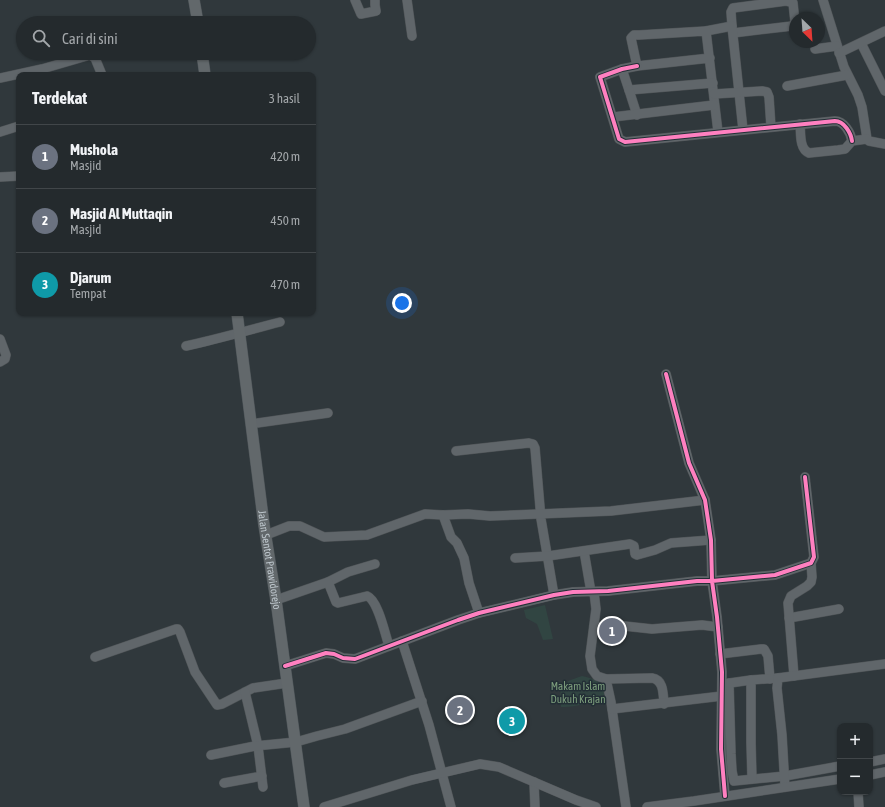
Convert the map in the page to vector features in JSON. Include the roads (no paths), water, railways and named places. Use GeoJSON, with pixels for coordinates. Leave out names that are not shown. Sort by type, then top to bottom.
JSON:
{"type":"FeatureCollection","features":[{"type":"Feature","properties":{"kind":"main road"},"geometry":{"type":"LineString","coordinates":[[195,0],[197,16]]}},
{"type":"Feature","properties":{"kind":"main road"},"geometry":{"type":"LineString","coordinates":[[203,60],[205,72]]}},
{"type":"Feature","properties":{"kind":"main road","name":"Jalan Sentot Prawidorejo"},"geometry":{"type":"LineString","coordinates":[[237,316],[304,807]]}},
{"type":"Feature","properties":{"kind":"street"},"geometry":{"type":"LineString","coordinates":[[355,0],[361,14],[376,10],[376,0]]}},
{"type":"Feature","properties":{"kind":"street"},"geometry":{"type":"LineString","coordinates":[[407,0],[412,36]]}},
{"type":"Feature","properties":{"kind":"street"},"geometry":{"type":"LineString","coordinates":[[823,0],[847,75],[858,95],[862,107],[867,139]]}},
{"type":"Feature","properties":{"kind":"street"},"geometry":{"type":"LineString","coordinates":[[637,66],[631,38],[634,35],[732,30],[792,26],[794,22],[792,3],[786,1],[733,8],[731,12],[732,30],[743,130]]}},
{"type":"Feature","properties":{"kind":"street"},"geometry":{"type":"LineString","coordinates":[[706,31],[718,132]]}},
{"type":"Feature","properties":{"kind":"street"},"geometry":{"type":"LineString","coordinates":[[815,48],[838,49],[861,43],[885,31]]}},
{"type":"Feature","properties":{"kind":"street"},"geometry":{"type":"LineString","coordinates":[[861,43],[885,91]]}},
{"type":"Feature","properties":{"kind":"street"},"geometry":{"type":"LineString","coordinates":[[710,58],[637,66],[600,76],[619,139],[625,142],[839,121],[852,137],[852,141]]}},
{"type":"Feature","properties":{"kind":"street"},"geometry":{"type":"LineString","coordinates":[[28,72],[73,60]]}},
{"type":"Feature","properties":{"kind":"street"},"geometry":{"type":"LineString","coordinates":[[96,60],[101,72]]}},
{"type":"Feature","properties":{"kind":"street"},"geometry":{"type":"LineString","coordinates":[[622,69],[637,115]]}},
{"type":"Feature","properties":{"kind":"street"},"geometry":{"type":"LineString","coordinates":[[0,78],[16,75]]}},
{"type":"Feature","properties":{"kind":"street"},"geometry":{"type":"LineString","coordinates":[[787,86],[847,75]]}},
{"type":"Feature","properties":{"kind":"street"},"geometry":{"type":"LineString","coordinates":[[629,90],[712,83]]}},
{"type":"Feature","properties":{"kind":"street"},"geometry":{"type":"LineString","coordinates":[[714,94],[767,92],[770,97],[771,127]]}},
{"type":"Feature","properties":{"kind":"street"},"geometry":{"type":"LineString","coordinates":[[613,117],[714,105]]}},
{"type":"Feature","properties":{"kind":"street"},"geometry":{"type":"LineString","coordinates":[[800,124],[802,146],[806,152],[809,153],[838,150],[845,148],[852,141],[867,139],[869,141],[885,144]]}},
{"type":"Feature","properties":{"kind":"street"},"geometry":{"type":"LineString","coordinates":[[0,132],[16,127]]}},
{"type":"Feature","properties":{"kind":"street"},"geometry":{"type":"LineString","coordinates":[[0,177],[16,176]]}},
{"type":"Feature","properties":{"kind":"street"},"geometry":{"type":"LineString","coordinates":[[186,346],[280,322]]}},
{"type":"Feature","properties":{"kind":"street"},"geometry":{"type":"LineString","coordinates":[[0,339],[6,355],[5,360],[0,362]]}},
{"type":"Feature","properties":{"kind":"street"},"geometry":{"type":"LineString","coordinates":[[666,374],[689,463],[705,500],[711,540],[712,581],[720,654],[726,684],[733,778],[735,781],[784,776],[837,767]]}},
{"type":"Feature","properties":{"kind":"street"},"geometry":{"type":"LineString","coordinates":[[251,424],[328,413]]}},
{"type":"Feature","properties":{"kind":"street"},"geometry":{"type":"LineString","coordinates":[[456,452],[529,443],[533,444],[535,448],[541,515],[554,595]]}},
{"type":"Feature","properties":{"kind":"street"},"geometry":{"type":"LineString","coordinates":[[794,676],[788,603],[791,596],[811,582],[811,563],[814,557],[805,477]]}},
{"type":"Feature","properties":{"kind":"street"},"geometry":{"type":"LineString","coordinates":[[266,535],[290,526],[300,526],[324,537],[367,535],[425,514],[443,516],[541,515],[611,512],[705,500]]}},
{"type":"Feature","properties":{"kind":"street"},"geometry":{"type":"LineString","coordinates":[[443,516],[451,537],[457,544],[464,558],[479,612]]}},
{"type":"Feature","properties":{"kind":"street"},"geometry":{"type":"LineString","coordinates":[[515,558],[548,556],[630,544],[634,546],[635,554],[637,555],[655,550],[671,543],[711,540]]}},
{"type":"Feature","properties":{"kind":"street"},"geometry":{"type":"LineString","coordinates":[[584,551],[596,608],[590,656],[592,669],[598,676],[606,679],[658,679],[663,691],[664,704]]}},
{"type":"Feature","properties":{"kind":"street"},"geometry":{"type":"LineString","coordinates":[[285,666],[326,653],[334,654],[343,658],[355,659],[479,612],[554,595],[776,574],[811,563]]}},
{"type":"Feature","properties":{"kind":"street"},"geometry":{"type":"LineString","coordinates":[[276,600],[328,582],[348,572],[375,564]]}},
{"type":"Feature","properties":{"kind":"street"},"geometry":{"type":"LineString","coordinates":[[328,582],[336,602],[339,604],[367,596],[370,597],[376,604],[389,646]]}},
{"type":"Feature","properties":{"kind":"street"},"geometry":{"type":"LineString","coordinates":[[789,618],[839,609]]}},
{"type":"Feature","properties":{"kind":"street"},"geometry":{"type":"LineString","coordinates":[[594,626],[600,627],[615,625],[652,628],[702,625],[718,627]]}},
{"type":"Feature","properties":{"kind":"street"},"geometry":{"type":"LineString","coordinates":[[95,657],[170,630],[178,629],[195,672],[218,705],[253,688],[287,683]]}},
{"type":"Feature","properties":{"kind":"street"},"geometry":{"type":"LineString","coordinates":[[402,641],[422,701],[451,807]]}},
{"type":"Feature","properties":{"kind":"street"},"geometry":{"type":"LineString","coordinates":[[720,654],[764,649],[768,656],[777,688],[785,787]]}},
{"type":"Feature","properties":{"kind":"street"},"geometry":{"type":"LineString","coordinates":[[726,684],[885,664]]}},
{"type":"Feature","properties":{"kind":"street"},"geometry":{"type":"LineString","coordinates":[[606,679],[612,709],[626,807]]}},
{"type":"Feature","properties":{"kind":"street"},"geometry":{"type":"LineString","coordinates":[[752,680],[752,779]]}},
{"type":"Feature","properties":{"kind":"street"},"geometry":{"type":"LineString","coordinates":[[725,796],[721,749],[722,696],[726,684]]}},
{"type":"Feature","properties":{"kind":"street"},"geometry":{"type":"LineString","coordinates":[[245,692],[258,746],[263,787]]}},
{"type":"Feature","properties":{"kind":"street"},"geometry":{"type":"LineString","coordinates":[[612,709],[722,696]]}},
{"type":"Feature","properties":{"kind":"street"},"geometry":{"type":"LineString","coordinates":[[211,755],[258,746],[296,742],[345,729],[422,701]]}},
{"type":"Feature","properties":{"kind":"street"},"geometry":{"type":"LineString","coordinates":[[873,761],[885,759]]}},
{"type":"Feature","properties":{"kind":"street"},"geometry":{"type":"LineString","coordinates":[[324,807],[442,772],[472,765],[486,764],[499,767],[596,807]]}},
{"type":"Feature","properties":{"kind":"street"},"geometry":{"type":"LineString","coordinates":[[873,774],[885,772]]}},
{"type":"Feature","properties":{"kind":"street"},"geometry":{"type":"LineString","coordinates":[[224,783],[262,776]]}},
{"type":"Feature","properties":{"kind":"street"},"geometry":{"type":"LineString","coordinates":[[647,807],[704,803],[725,796],[837,780]]}},
{"type":"Feature","properties":{"kind":"street"},"geometry":{"type":"LineString","coordinates":[[534,782],[535,807]]}},
{"type":"Feature","properties":{"kind":"street"},"geometry":{"type":"LineString","coordinates":[[858,795],[859,807]]}},
{"type":"Feature","properties":{"kind":"place","name":"Mushola"},"geometry":{"type":"Point","coordinates":[612,631]}},
{"type":"Feature","properties":{"kind":"place","name":"Masjid Al Muttaqin"},"geometry":{"type":"Point","coordinates":[460,710]}},
{"type":"Feature","properties":{"kind":"place","name":"Djarum"},"geometry":{"type":"Point","coordinates":[512,721]}},
{"type":"Feature","properties":{"kind":"park label","name":"Makam Islam Dukuh Krajan"},"geometry":{"type":"Point","coordinates":[578,692]}}]}
